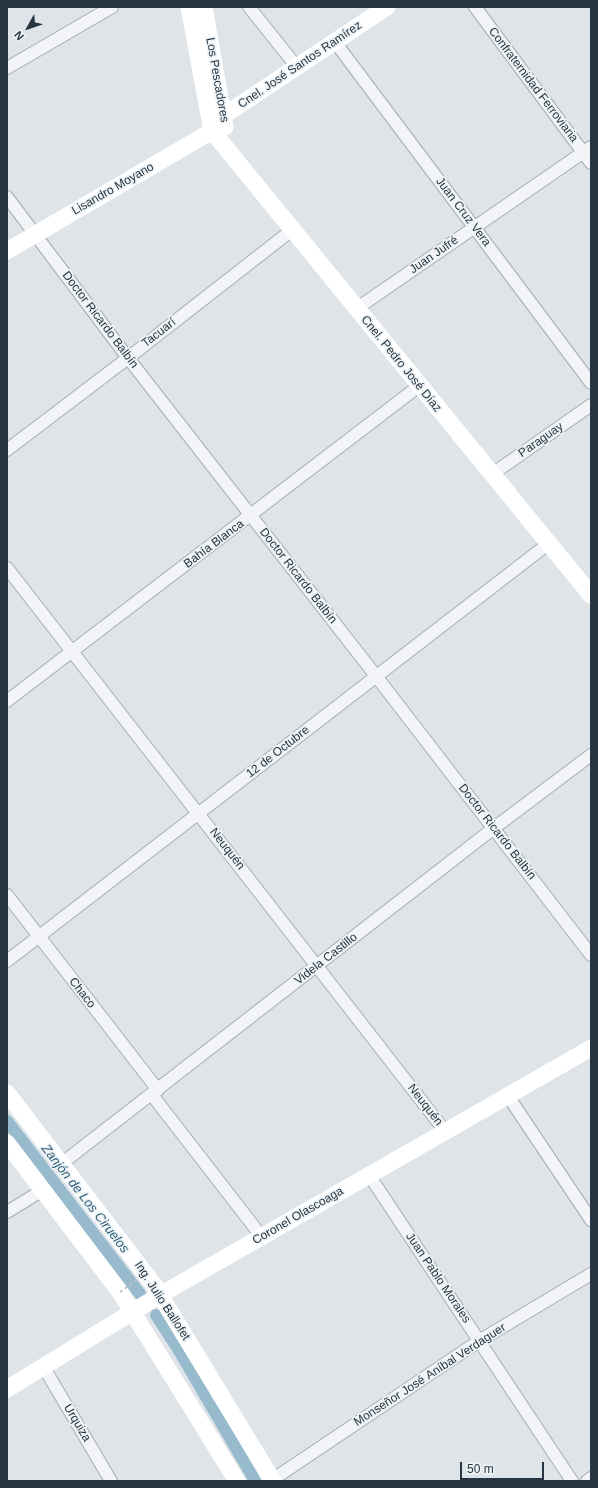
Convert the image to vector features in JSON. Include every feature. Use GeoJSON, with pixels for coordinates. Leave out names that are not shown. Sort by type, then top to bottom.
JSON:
{"type":"FeatureCollection","features":[{"type":"Feature","properties":{"kind":"street"},"geometry":{"type":"LineString","coordinates":[[7,68],[112,7]]}},
{"type":"Feature","properties":{"kind":"street","name":"Los Pescadores"},"geometry":{"type":"LineString","coordinates":[[189,7],[217,125]]}},
{"type":"Feature","properties":{"kind":"street","name":"Los Pescadores"},"geometry":{"type":"LineString","coordinates":[[204,7],[217,125]]}},
{"type":"Feature","properties":{"kind":"street"},"geometry":{"type":"LineString","coordinates":[[249,7],[297,67]]}},
{"type":"Feature","properties":{"kind":"street","name":"Cnel. José Santos Ramírez"},"geometry":{"type":"LineString","coordinates":[[217,125],[297,67],[387,7]]}},
{"type":"Feature","properties":{"kind":"street","name":"Confraternidad Ferroviaria"},"geometry":{"type":"LineString","coordinates":[[475,7],[587,150],[591,163]]}},
{"type":"Feature","properties":{"kind":"street","name":"Juan Cruz Vera"},"geometry":{"type":"LineString","coordinates":[[335,42],[591,383]]}},
{"type":"Feature","properties":{"kind":"street","name":"Cnel. Pedro José Díaz"},"geometry":{"type":"LineString","coordinates":[[217,125],[230,153],[491,475],[591,595]]}},
{"type":"Feature","properties":{"kind":"street","name":"Lisandro Moyano"},"geometry":{"type":"LineString","coordinates":[[7,251],[217,125]]}},
{"type":"Feature","properties":{"kind":"street","name":"Juan Jufré"},"geometry":{"type":"LineString","coordinates":[[356,308],[587,150]]}},
{"type":"Feature","properties":{"kind":"street","name":"Doctor Ricardo Balbín"},"geometry":{"type":"LineString","coordinates":[[7,197],[128,358],[591,955]]}},
{"type":"Feature","properties":{"kind":"street","name":"Tacuarí"},"geometry":{"type":"LineString","coordinates":[[7,450],[292,230]]}},
{"type":"Feature","properties":{"kind":"street","name":"Bahía Blanca"},"geometry":{"type":"LineString","coordinates":[[7,700],[251,516],[419,386]]}},
{"type":"Feature","properties":{"kind":"street","name":"Paraguay"},"geometry":{"type":"LineString","coordinates":[[491,475],[591,405]]}},
{"type":"Feature","properties":{"kind":"street","name":"12 de Octubre"},"geometry":{"type":"LineString","coordinates":[[7,961],[548,544]]}},
{"type":"Feature","properties":{"kind":"street","name":"Neuquén"},"geometry":{"type":"LineString","coordinates":[[7,568],[445,1131]]}},
{"type":"Feature","properties":{"kind":"street","name":"Videla Castillo"},"geometry":{"type":"LineString","coordinates":[[62,1164],[494,828],[591,755]]}},
{"type":"Feature","properties":{"kind":"street","name":"Chaco"},"geometry":{"type":"LineString","coordinates":[[7,895],[262,1237]]}},
{"type":"Feature","properties":{"kind":"street","name":"Coronel Olascoaga"},"geometry":{"type":"LineString","coordinates":[[7,1389],[133,1313],[160,1295],[591,1048]]}},
{"type":"Feature","properties":{"kind":"street","name":"Ing. Julio Ballofet"},"geometry":{"type":"LineString","coordinates":[[7,1093],[146,1273],[272,1481]]}},
{"type":"Feature","properties":{"kind":"street"},"geometry":{"type":"LineString","coordinates":[[508,1096],[591,1220]]}},
{"type":"Feature","properties":{"kind":"street"},"geometry":{"type":"LineString","coordinates":[[7,1143],[120,1292],[237,1481]]}},
{"type":"Feature","properties":{"kind":"street","name":"Juan Pablo Morales"},"geometry":{"type":"LineString","coordinates":[[369,1175],[572,1481]]}},
{"type":"Feature","properties":{"kind":"street"},"geometry":{"type":"LineString","coordinates":[[7,1212],[43,1190]]}},
{"type":"Feature","properties":{"kind":"street","name":"Monseñor José Aníbal Verdaguer"},"geometry":{"type":"LineString","coordinates":[[272,1481],[479,1341],[591,1274]]}},
{"type":"Feature","properties":{"kind":"street","name":"Urquiza"},"geometry":{"type":"LineString","coordinates":[[43,1366],[111,1481]]}},
{"type":"Feature","properties":{"kind":"street"},"geometry":{"type":"LineString","coordinates":[[587,1481],[591,1478]]}},
{"type":"Feature","properties":{"kind":"path"},"geometry":{"type":"LineString","coordinates":[[120,1292],[146,1273]]}},
{"type":"Feature","properties":{"kind":"waterway","name":"Zanjón de Los Ciruelos"},"geometry":{"type":"LineString","coordinates":[[7,1121],[140,1294]]}},
{"type":"Feature","properties":{"kind":"waterway","name":"Zanjón de Los Ciruelos"},"geometry":{"type":"LineString","coordinates":[[156,1315],[178,1349],[255,1481]]}}]}
